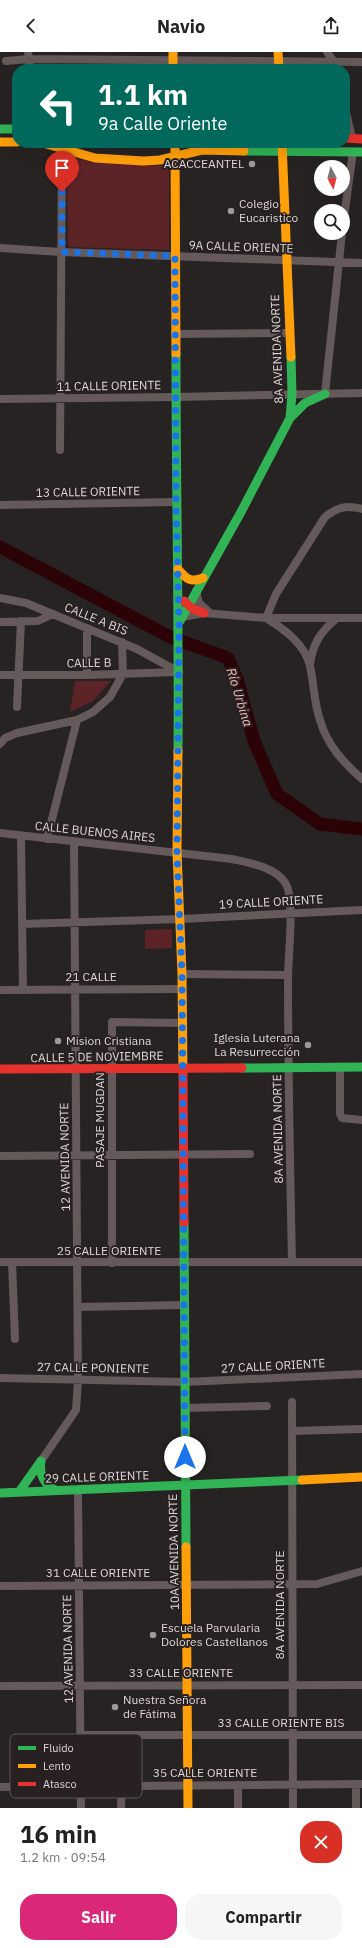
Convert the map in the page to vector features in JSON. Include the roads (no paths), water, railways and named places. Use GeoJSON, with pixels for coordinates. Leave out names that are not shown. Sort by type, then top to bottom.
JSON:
{"type":"FeatureCollection","features":[{"type":"Feature","properties":{"kind":"street"},"geometry":{"type":"LineString","coordinates":[[278,52],[279,64]]}},
{"type":"Feature","properties":{"kind":"street"},"geometry":{"type":"LineString","coordinates":[[327,52],[334,64]]}},
{"type":"Feature","properties":{"kind":"street"},"geometry":{"type":"LineString","coordinates":[[6,61],[29,56],[173,60],[244,64]]}},
{"type":"Feature","properties":{"kind":"street"},"geometry":{"type":"LineString","coordinates":[[348,64],[362,62]]}},
{"type":"Feature","properties":{"kind":"street"},"geometry":{"type":"LineString","coordinates":[[0,129],[12,129]]}},
{"type":"Feature","properties":{"kind":"street"},"geometry":{"type":"LineString","coordinates":[[0,135],[12,135]]}},
{"type":"Feature","properties":{"kind":"street"},"geometry":{"type":"LineString","coordinates":[[350,138],[362,139]]}},
{"type":"Feature","properties":{"kind":"street"},"geometry":{"type":"LineString","coordinates":[[0,142],[12,142]]}},
{"type":"Feature","properties":{"kind":"street"},"geometry":{"type":"LineString","coordinates":[[350,146],[362,146]]}},
{"type":"Feature","properties":{"kind":"street"},"geometry":{"type":"LineString","coordinates":[[60,450],[62,252],[66,148]]}},
{"type":"Feature","properties":{"kind":"street"},"geometry":{"type":"LineString","coordinates":[[76,148],[92,151],[142,155],[175,149],[193,151],[244,148]]}},
{"type":"Feature","properties":{"kind":"street","name":"8A AVENIDA NORTE"},"geometry":{"type":"LineString","coordinates":[[180,622],[197,588],[241,512],[290,418],[292,394],[288,333],[282,148]]}},
{"type":"Feature","properties":{"kind":"street"},"geometry":{"type":"LineString","coordinates":[[307,148],[358,152],[347,204]]}},
{"type":"Feature","properties":{"kind":"street","name":"10A AVENIDA NORTE"},"geometry":{"type":"LineString","coordinates":[[175,149],[176,502],[180,622],[178,672],[177,852],[181,919],[182,974],[188,1808]]}},
{"type":"Feature","properties":{"kind":"street"},"geometry":{"type":"LineString","coordinates":[[290,418],[305,403],[325,394],[341,240]]}},
{"type":"Feature","properties":{"kind":"street","name":"9A CALLE ORIENTE"},"geometry":{"type":"LineString","coordinates":[[0,248],[62,252],[362,263]]}},
{"type":"Feature","properties":{"kind":"street"},"geometry":{"type":"LineString","coordinates":[[175,334],[288,333]]}},
{"type":"Feature","properties":{"kind":"street","name":"11 CALLE ORIENTE"},"geometry":{"type":"LineString","coordinates":[[0,398],[175,398],[362,393]]}},
{"type":"Feature","properties":{"kind":"street","name":"13 CALLE ORIENTE"},"geometry":{"type":"LineString","coordinates":[[0,505],[176,502]]}},
{"type":"Feature","properties":{"kind":"street"},"geometry":{"type":"LineString","coordinates":[[266,618],[276,594],[325,517],[334,510],[343,507],[362,509]]}},
{"type":"Feature","properties":{"kind":"street"},"geometry":{"type":"LineString","coordinates":[[178,568],[186,579],[195,581],[203,578]]}},
{"type":"Feature","properties":{"kind":"street"},"geometry":{"type":"LineString","coordinates":[[178,588],[182,598],[188,606],[204,613],[266,618],[362,618]]}},
{"type":"Feature","properties":{"kind":"street"},"geometry":{"type":"LineString","coordinates":[[197,588],[197,599],[201,606],[206,610],[218,614]]}},
{"type":"Feature","properties":{"kind":"street","name":"CALLE A BIS"},"geometry":{"type":"LineString","coordinates":[[0,598],[26,603],[122,642],[178,672]]}},
{"type":"Feature","properties":{"kind":"street"},"geometry":{"type":"LineString","coordinates":[[180,622],[204,613]]}},
{"type":"Feature","properties":{"kind":"street"},"geometry":{"type":"LineString","coordinates":[[0,622],[38,621],[53,614]]}},
{"type":"Feature","properties":{"kind":"street"},"geometry":{"type":"LineString","coordinates":[[266,618],[280,626],[292,637],[310,664]]}},
{"type":"Feature","properties":{"kind":"street"},"geometry":{"type":"LineString","coordinates":[[336,619],[317,638],[312,651],[310,664],[320,720],[329,742],[343,762],[362,779]]}},
{"type":"Feature","properties":{"kind":"street"},"geometry":{"type":"LineString","coordinates":[[17,707],[21,622]]}},
{"type":"Feature","properties":{"kind":"street"},"geometry":{"type":"LineString","coordinates":[[87,628],[88,675]]}},
{"type":"Feature","properties":{"kind":"street"},"geometry":{"type":"LineString","coordinates":[[0,744],[5,738],[17,733],[77,720],[93,712],[110,697],[122,674],[122,642]]}},
{"type":"Feature","properties":{"kind":"street","name":"CALLE B"},"geometry":{"type":"LineString","coordinates":[[0,675],[88,675],[178,672]]}},
{"type":"Feature","properties":{"kind":"street"},"geometry":{"type":"LineString","coordinates":[[47,839],[77,720]]}},
{"type":"Feature","properties":{"kind":"street","name":"CALLE BUENOS AIRES"},"geometry":{"type":"LineString","coordinates":[[0,833],[177,852],[253,863],[264,867],[279,878]]}},
{"type":"Feature","properties":{"kind":"street"},"geometry":{"type":"LineString","coordinates":[[21,836],[23,990]]}},
{"type":"Feature","properties":{"kind":"street","name":"12 AVENIDA NORTE"},"geometry":{"type":"LineString","coordinates":[[41,1461],[76,1410],[78,1380],[74,842]]}},
{"type":"Feature","properties":{"kind":"street","name":"8A AVENIDA NORTE"},"geometry":{"type":"LineString","coordinates":[[279,878],[287,889],[290,913],[288,1067],[292,1262]]}},
{"type":"Feature","properties":{"kind":"street","name":"19 CALLE ORIENTE"},"geometry":{"type":"LineString","coordinates":[[22,924],[181,919],[362,910]]}},
{"type":"Feature","properties":{"kind":"street"},"geometry":{"type":"LineString","coordinates":[[182,974],[288,976]]}},
{"type":"Feature","properties":{"kind":"street","name":"21 CALLE"},"geometry":{"type":"LineString","coordinates":[[0,990],[182,989]]}},
{"type":"Feature","properties":{"kind":"street","name":"PASAJE MUGDAN"},"geometry":{"type":"LineString","coordinates":[[112,1263],[112,1022],[182,1023]]}},
{"type":"Feature","properties":{"kind":"street"},"geometry":{"type":"LineString","coordinates":[[340,1067],[340,1114],[342,1118],[346,1120],[362,1120]]}},
{"type":"Feature","properties":{"kind":"street","name":"CALLE 5 DE NOVIEMBRE"},"geometry":{"type":"LineString","coordinates":[[0,1069],[362,1067]]}},
{"type":"Feature","properties":{"kind":"street"},"geometry":{"type":"LineString","coordinates":[[0,1156],[183,1156],[250,1154]]}},
{"type":"Feature","properties":{"kind":"street","name":"25 CALLE ORIENTE"},"geometry":{"type":"LineString","coordinates":[[0,1262],[362,1262]]}},
{"type":"Feature","properties":{"kind":"street"},"geometry":{"type":"LineString","coordinates":[[12,1262],[15,1340]]}},
{"type":"Feature","properties":{"kind":"street"},"geometry":{"type":"LineString","coordinates":[[78,1307],[184,1305]]}},
{"type":"Feature","properties":{"kind":"street","name":"27 CALLE ORIENTE"},"geometry":{"type":"LineString","coordinates":[[185,1382],[362,1374]]}},
{"type":"Feature","properties":{"kind":"street","name":"27 CALLE PONIENTE"},"geometry":{"type":"LineString","coordinates":[[0,1378],[185,1382]]}},
{"type":"Feature","properties":{"kind":"street","name":"8A AVENIDA NORTE"},"geometry":{"type":"LineString","coordinates":[[292,1402],[293,1808]]}},
{"type":"Feature","properties":{"kind":"street"},"geometry":{"type":"LineString","coordinates":[[185,1408],[267,1406]]}},
{"type":"Feature","properties":{"kind":"street"},"geometry":{"type":"LineString","coordinates":[[292,1431],[362,1429]]}},
{"type":"Feature","properties":{"kind":"street"},"geometry":{"type":"LineString","coordinates":[[41,1461],[40,1470],[42,1478],[47,1486],[55,1490]]}},
{"type":"Feature","properties":{"kind":"street"},"geometry":{"type":"LineString","coordinates":[[19,1492],[41,1461]]}},
{"type":"Feature","properties":{"kind":"street","name":"29 CALLE ORIENTE"},"geometry":{"type":"LineString","coordinates":[[0,1493],[362,1477]]}},
{"type":"Feature","properties":{"kind":"street","name":"12 AVENIDA NORTE"},"geometry":{"type":"LineString","coordinates":[[78,1490],[81,1734]]}},
{"type":"Feature","properties":{"kind":"street","name":"31 CALLE ORIENTE"},"geometry":{"type":"LineString","coordinates":[[0,1586],[324,1583],[362,1571]]}},
{"type":"Feature","properties":{"kind":"street","name":"33 CALLE ORIENTE"},"geometry":{"type":"LineString","coordinates":[[0,1686],[362,1685]]}},
{"type":"Feature","properties":{"kind":"street","name":"33 CALLE ORIENTE BIS"},"geometry":{"type":"LineString","coordinates":[[142,1735],[362,1735]]}},
{"type":"Feature","properties":{"kind":"street"},"geometry":{"type":"LineString","coordinates":[[356,1808],[359,1784]]}},
{"type":"Feature","properties":{"kind":"street","name":"35 CALLE ORIENTE"},"geometry":{"type":"LineString","coordinates":[[142,1786],[359,1784]]}},
{"type":"Feature","properties":{"kind":"street"},"geometry":{"type":"LineString","coordinates":[[238,1785],[238,1808]]}},
{"type":"Feature","properties":{"kind":"street","name":"35 CALLE ORIENTE"},"geometry":{"type":"LineString","coordinates":[[0,1787],[10,1787]]}},
{"type":"Feature","properties":{"kind":"waterway","name":"Río Urbina"},"geometry":{"type":"LineString","coordinates":[[0,547],[170,637],[228,658],[237,679],[254,741],[277,794],[320,824],[362,829]]}},
{"type":"Feature","properties":{"kind":"place","name":"ACACCEANTEL"},"geometry":{"type":"Point","coordinates":[252,164]}},
{"type":"Feature","properties":{"kind":"place","name":"Colegio Eucaristico"},"geometry":{"type":"Point","coordinates":[231,211]}},
{"type":"Feature","properties":{"kind":"place","name":"Mision Cristiana"},"geometry":{"type":"Point","coordinates":[58,1041]}},
{"type":"Feature","properties":{"kind":"place","name":"Iglesia Luterana La Resurrección"},"geometry":{"type":"Point","coordinates":[308,1045]}},
{"type":"Feature","properties":{"kind":"place","name":"Escuela Parvularia Dolores Castellanos"},"geometry":{"type":"Point","coordinates":[153,1635]}},
{"type":"Feature","properties":{"kind":"place","name":"Nuestra Señora de Fátima"},"geometry":{"type":"Point","coordinates":[115,1707]}}]}
